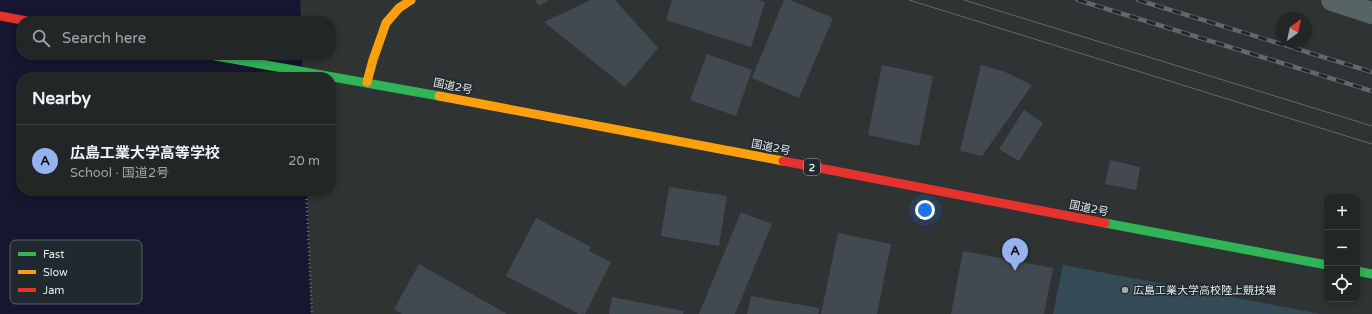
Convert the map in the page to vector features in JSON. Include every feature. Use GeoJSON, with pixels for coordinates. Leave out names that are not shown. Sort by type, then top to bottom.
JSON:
{"type":"FeatureCollection","features":[{"type":"Feature","properties":{"kind":"main road"},"geometry":{"type":"LineString","coordinates":[[367,82],[386,23],[399,8],[411,0]]}},
{"type":"Feature","properties":{"kind":"main road"},"geometry":{"type":"LineString","coordinates":[[0,16],[16,19]]}},
{"type":"Feature","properties":{"kind":"main road","name":"国道2号"},"geometry":{"type":"LineString","coordinates":[[237,60],[303,72]]}},
{"type":"Feature","properties":{"kind":"main road","name":"国道2号"},"geometry":{"type":"LineString","coordinates":[[336,77],[1324,264]]}},
{"type":"Feature","properties":{"kind":"main road"},"geometry":{"type":"LineString","coordinates":[[1360,272],[1372,274]]}},
{"type":"Feature","properties":{"kind":"street"},"geometry":{"type":"LineString","coordinates":[[1332,0],[1372,13]]}},
{"type":"Feature","properties":{"kind":"path"},"geometry":{"type":"LineString","coordinates":[[306,196],[312,314]]}},
{"type":"Feature","properties":{"kind":"shaded area"},"geometry":{"type":"Polygon","coordinates":[[[0,0],[300,0],[301,16],[16,16],[16,60],[302,60],[303,72],[16,72],[16,196],[307,196],[311,314],[0,314],[0,0]]]}},
{"type":"Feature","properties":{"kind":"shaded area","name":"広島工業大学高校陸上競技場"},"geometry":{"type":"Polygon","coordinates":[[[1063,265],[1322,314],[1053,314],[1063,265]]]}},
{"type":"Feature","properties":{"kind":"building"},"geometry":{"type":"Polygon","coordinates":[[[535,0],[549,0],[539,6],[535,0]]]}},
{"type":"Feature","properties":{"kind":"building"},"geometry":{"type":"Polygon","coordinates":[[[591,0],[615,0],[658,48],[625,87],[544,22],[591,0]]]}},
{"type":"Feature","properties":{"kind":"building"},"geometry":{"type":"Polygon","coordinates":[[[672,0],[758,0],[765,2],[751,47],[666,20],[672,0]]]}},
{"type":"Feature","properties":{"kind":"building"},"geometry":{"type":"Polygon","coordinates":[[[784,0],[790,0],[833,18],[799,98],[752,78],[784,0]]]}},
{"type":"Feature","properties":{"kind":"building"},"geometry":{"type":"Polygon","coordinates":[[[707,54],[752,70],[736,116],[690,100],[707,54]]]}},
{"type":"Feature","properties":{"kind":"building"},"geometry":{"type":"Polygon","coordinates":[[[882,65],[933,76],[919,146],[868,135],[882,65]]]}},
{"type":"Feature","properties":{"kind":"building"},"geometry":{"type":"Polygon","coordinates":[[[981,65],[1003,71],[1032,85],[982,156],[960,151],[981,65]]]}},
{"type":"Feature","properties":{"kind":"building"},"geometry":{"type":"Polygon","coordinates":[[[1024,110],[1043,123],[1019,161],[999,149],[1024,110]]]}},
{"type":"Feature","properties":{"kind":"building"},"geometry":{"type":"Polygon","coordinates":[[[1110,160],[1140,167],[1136,190],[1105,184],[1110,160]]]}},
{"type":"Feature","properties":{"kind":"building"},"geometry":{"type":"Polygon","coordinates":[[[669,187],[727,196],[719,246],[661,236],[669,187]]]}},
{"type":"Feature","properties":{"kind":"building"},"geometry":{"type":"Polygon","coordinates":[[[741,212],[772,224],[735,314],[699,314],[741,212]]]}},
{"type":"Feature","properties":{"kind":"building"},"geometry":{"type":"Polygon","coordinates":[[[536,218],[591,247],[589,251],[611,262],[585,314],[579,314],[506,276],[536,218]]]}},
{"type":"Feature","properties":{"kind":"building"},"geometry":{"type":"Polygon","coordinates":[[[838,233],[891,244],[877,314],[821,314],[838,233]]]}},
{"type":"Feature","properties":{"kind":"building"},"geometry":{"type":"Polygon","coordinates":[[[963,251],[1053,268],[1044,314],[951,314],[963,251]]]}},
{"type":"Feature","properties":{"kind":"building"},"geometry":{"type":"Polygon","coordinates":[[[419,264],[507,314],[402,314],[394,309],[419,264]]]}},
{"type":"Feature","properties":{"kind":"building"},"geometry":{"type":"Polygon","coordinates":[[[751,296],[819,308],[818,314],[747,314],[751,296]]]}},
{"type":"Feature","properties":{"kind":"building"},"geometry":{"type":"Polygon","coordinates":[[[612,297],[684,311],[683,314],[609,314],[612,297]]]}},
{"type":"Feature","properties":{"kind":"tram line"},"geometry":{"type":"LineString","coordinates":[[909,0],[1372,144]]}},
{"type":"Feature","properties":{"kind":"tram line"},"geometry":{"type":"LineString","coordinates":[[964,0],[1372,126]]}},
{"type":"Feature","properties":{"kind":"railway"},"geometry":{"type":"LineString","coordinates":[[1078,0],[1372,91]]}},
{"type":"Feature","properties":{"kind":"railway"},"geometry":{"type":"LineString","coordinates":[[1138,0],[1372,72]]}},
{"type":"Feature","properties":{"kind":"traffic: fast"},"geometry":{"type":"LineString","coordinates":[[238,60],[305,72]]}},
{"type":"Feature","properties":{"kind":"traffic: fast"},"geometry":{"type":"LineString","coordinates":[[336,78],[439,96]]}},
{"type":"Feature","properties":{"kind":"traffic: fast"},"geometry":{"type":"LineString","coordinates":[[1105,223],[1324,264]]}},
{"type":"Feature","properties":{"kind":"traffic: fast"},"geometry":{"type":"LineString","coordinates":[[1360,272],[1372,274]]}},
{"type":"Feature","properties":{"kind":"traffic: slow"},"geometry":{"type":"LineString","coordinates":[[367,82],[386,23],[399,8],[411,0]]}},
{"type":"Feature","properties":{"kind":"traffic: slow"},"geometry":{"type":"LineString","coordinates":[[439,96],[783,161]]}},
{"type":"Feature","properties":{"kind":"traffic: jam"},"geometry":{"type":"LineString","coordinates":[[0,16],[16,19]]}},
{"type":"Feature","properties":{"kind":"traffic: jam"},"geometry":{"type":"LineString","coordinates":[[783,161],[1105,223]]}},
{"type":"Feature","properties":{"kind":"place","name":"広島工業大学高等学校"},"geometry":{"type":"Point","coordinates":[1015,271]}},
{"type":"Feature","properties":{"kind":"place","name":"広島工業大学高校陸上競技場"},"geometry":{"type":"Point","coordinates":[1125,290]}}]}
